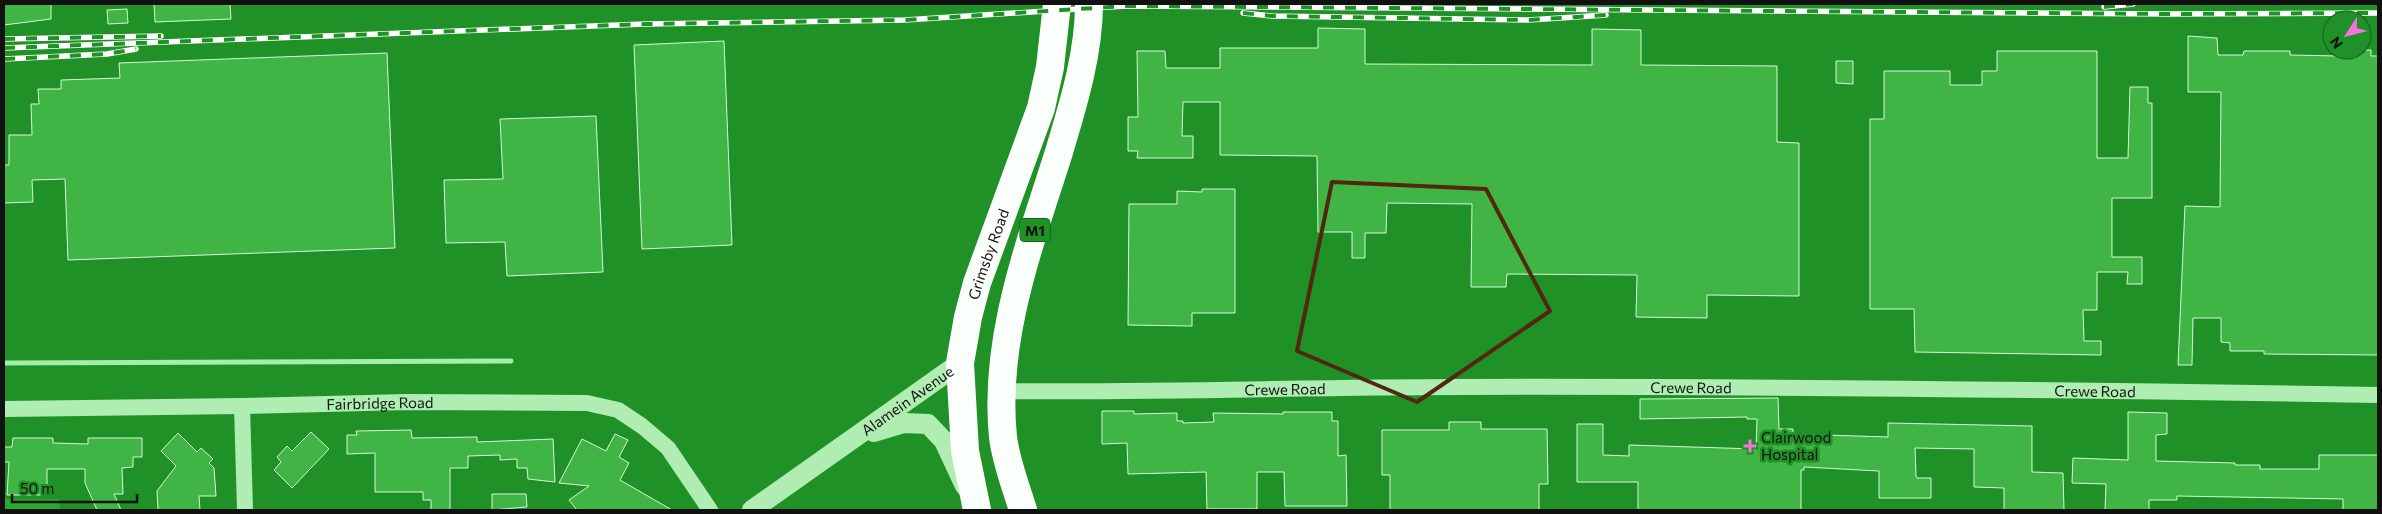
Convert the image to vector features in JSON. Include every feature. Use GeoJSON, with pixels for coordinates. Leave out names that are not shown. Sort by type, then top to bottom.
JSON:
{"type":"FeatureCollection","features":[{"type":"Feature","properties":{"kind":"highway","name":"Grimsby Road"},"geometry":{"type":"LineString","coordinates":[[977,510],[965,451],[960,363],[968,317],[977,284],[1040,108],[1050,67],[1057,4]]}},
{"type":"Feature","properties":{"kind":"highway","name":"M1"},"geometry":{"type":"LineString","coordinates":[[1023,510],[1003,438],[1005,348],[1012,311],[1080,73],[1086,39],[1089,4]]}},
{"type":"Feature","properties":{"kind":"highway"},"geometry":{"type":"LineString","coordinates":[[1050,67],[1080,73]]}},
{"type":"Feature","properties":{"kind":"street","name":"Alamein Avenue"},"geometry":{"type":"LineString","coordinates":[[752,510],[856,439],[960,363]]}},
{"type":"Feature","properties":{"kind":"street","name":"Crewe Road"},"geometry":{"type":"LineString","coordinates":[[1003,390],[1070,392],[1362,387],[1853,387],[2378,395]]}},
{"type":"Feature","properties":{"kind":"street","name":"Fairbridge Road"},"geometry":{"type":"LineString","coordinates":[[4,409],[407,402],[578,403],[618,410],[642,426],[668,448],[710,510]]}},
{"type":"Feature","properties":{"kind":"street"},"geometry":{"type":"LineString","coordinates":[[242,406],[244,510]]}},
{"type":"Feature","properties":{"kind":"street","name":"Alamein Avenue"},"geometry":{"type":"LineString","coordinates":[[856,439],[904,423],[928,424],[944,441],[977,510]]}},
{"type":"Feature","properties":{"kind":"highlighted area"},"geometry":{"type":"Polygon","coordinates":[[[1332,182],[1486,189],[1550,311],[1417,402],[1297,351],[1332,182]]]}},
{"type":"Feature","properties":{"kind":"green space"},"geometry":{"type":"Polygon","coordinates":[[[4,499],[59,499],[60,510],[4,510],[4,499]]]}},
{"type":"Feature","properties":{"kind":"building"},"geometry":{"type":"Polygon","coordinates":[[[4,4],[51,4],[51,19],[4,25],[4,4]]]}},
{"type":"Feature","properties":{"kind":"building"},"geometry":{"type":"Polygon","coordinates":[[[154,4],[230,4],[231,19],[155,22],[154,4]]]}},
{"type":"Feature","properties":{"kind":"building"},"geometry":{"type":"Polygon","coordinates":[[[127,9],[128,23],[108,24],[107,10],[127,9]]]}},
{"type":"Feature","properties":{"kind":"building"},"geometry":{"type":"Polygon","coordinates":[[[1318,28],[1365,29],[1365,64],[1592,65],[1592,29],[1641,30],[1641,65],[1777,66],[1777,142],[1799,143],[1799,296],[1707,295],[1707,318],[1636,317],[1637,275],[1507,274],[1506,287],[1471,287],[1472,204],[1387,203],[1386,233],[1365,233],[1365,258],[1352,258],[1352,232],[1318,232],[1317,156],[1220,155],[1220,102],[1183,102],[1182,136],[1193,136],[1193,158],[1137,158],[1138,151],[1128,151],[1128,117],[1138,117],[1137,51],[1165,51],[1166,68],[1220,68],[1220,48],[1318,48],[1318,28]]]}},
{"type":"Feature","properties":{"kind":"building"},"geometry":{"type":"Polygon","coordinates":[[[2188,36],[2217,38],[2218,55],[2243,55],[2244,51],[2290,51],[2290,55],[2322,56],[2322,60],[2372,60],[2372,56],[2378,56],[2378,355],[2264,354],[2264,351],[2230,351],[2230,343],[2221,342],[2221,318],[2193,318],[2192,365],[2178,365],[2185,206],[2220,207],[2221,92],[2188,92],[2188,36]]]}},
{"type":"Feature","properties":{"kind":"building"},"geometry":{"type":"Polygon","coordinates":[[[724,41],[732,245],[642,249],[634,45],[724,41]]]}},
{"type":"Feature","properties":{"kind":"building"},"geometry":{"type":"Polygon","coordinates":[[[1997,51],[2097,51],[2097,158],[2128,158],[2130,87],[2148,87],[2148,103],[2152,103],[2152,198],[2112,198],[2112,257],[2142,257],[2142,284],[2127,284],[2128,272],[2097,272],[2097,310],[2083,310],[2084,341],[2101,341],[2101,355],[1915,352],[1914,309],[1870,309],[1870,119],[1884,119],[1884,71],[1950,71],[1950,85],[1982,85],[1982,71],[1997,71],[1997,51]]]}},
{"type":"Feature","properties":{"kind":"building"},"geometry":{"type":"Polygon","coordinates":[[[387,53],[395,248],[68,260],[65,179],[32,180],[33,202],[4,203],[4,165],[9,165],[9,135],[32,135],[31,104],[39,104],[38,89],[61,89],[61,80],[120,78],[119,63],[387,53]]]}},
{"type":"Feature","properties":{"kind":"building"},"geometry":{"type":"Polygon","coordinates":[[[1836,61],[1853,61],[1853,84],[1836,83],[1836,61]]]}},
{"type":"Feature","properties":{"kind":"building"},"geometry":{"type":"Polygon","coordinates":[[[596,116],[603,272],[507,276],[505,242],[446,243],[444,180],[503,179],[500,119],[596,116]]]}},
{"type":"Feature","properties":{"kind":"building"},"geometry":{"type":"Polygon","coordinates":[[[1202,189],[1235,189],[1235,313],[1192,313],[1192,326],[1128,325],[1129,204],[1177,204],[1177,191],[1202,192],[1202,189]]]}},
{"type":"Feature","properties":{"kind":"building"},"geometry":{"type":"Polygon","coordinates":[[[1778,398],[1779,429],[1793,429],[1793,434],[1888,437],[1888,423],[2032,426],[2032,472],[2063,473],[2064,510],[2004,510],[2004,488],[1974,487],[1974,449],[1915,448],[1916,476],[1917,478],[1931,478],[1931,498],[1879,498],[1879,471],[1804,467],[1804,470],[1801,470],[1801,510],[1638,510],[1638,482],[1577,482],[1577,424],[1603,424],[1603,455],[1629,456],[1629,445],[1756,449],[1757,419],[1747,419],[1747,417],[1640,419],[1640,399],[1778,398]]]}},
{"type":"Feature","properties":{"kind":"building"},"geometry":{"type":"Polygon","coordinates":[[[1102,411],[1134,411],[1134,414],[1177,413],[1177,421],[1183,421],[1183,423],[1214,422],[1213,413],[1283,414],[1283,412],[1332,412],[1332,421],[1338,421],[1338,456],[1346,455],[1347,506],[1285,506],[1284,472],[1257,472],[1257,509],[1207,509],[1206,472],[1128,474],[1127,443],[1102,444],[1102,411]]]}},
{"type":"Feature","properties":{"kind":"building"},"geometry":{"type":"Polygon","coordinates":[[[2128,412],[2167,413],[2167,434],[2156,435],[2156,461],[2235,463],[2235,465],[2260,465],[2260,469],[2319,469],[2319,455],[2378,455],[2378,510],[2343,510],[2343,499],[2177,496],[2177,500],[2149,500],[2149,510],[2105,510],[2106,484],[2072,483],[2073,458],[2128,460],[2128,412]]]}},
{"type":"Feature","properties":{"kind":"building"},"geometry":{"type":"Polygon","coordinates":[[[1449,422],[1481,422],[1481,429],[1547,429],[1548,484],[1539,484],[1539,510],[1390,510],[1390,475],[1382,475],[1382,430],[1449,430],[1449,422]]]}},
{"type":"Feature","properties":{"kind":"building"},"geometry":{"type":"Polygon","coordinates":[[[411,430],[412,438],[477,437],[477,442],[553,439],[555,482],[528,479],[527,468],[517,468],[517,459],[500,460],[500,455],[468,456],[468,468],[450,468],[450,510],[431,510],[431,500],[423,500],[423,492],[375,492],[375,453],[347,454],[347,435],[357,435],[356,431],[411,430]]]}},
{"type":"Feature","properties":{"kind":"building"},"geometry":{"type":"Polygon","coordinates":[[[311,432],[329,449],[292,488],[274,470],[281,462],[277,457],[287,446],[292,451],[311,432]]]}},
{"type":"Feature","properties":{"kind":"building"},"geometry":{"type":"Polygon","coordinates":[[[178,433],[197,452],[201,448],[213,459],[209,463],[214,468],[216,496],[199,496],[200,510],[158,510],[157,491],[176,466],[161,451],[178,433]]]}},
{"type":"Feature","properties":{"kind":"building"},"geometry":{"type":"Polygon","coordinates":[[[615,434],[628,440],[619,457],[629,463],[620,480],[672,510],[577,510],[569,500],[589,486],[559,483],[582,439],[606,451],[615,434]]]}},
{"type":"Feature","properties":{"kind":"building"},"geometry":{"type":"Polygon","coordinates":[[[13,438],[53,438],[53,443],[88,444],[88,438],[142,438],[142,457],[133,457],[133,467],[122,468],[123,494],[114,494],[121,510],[97,510],[85,483],[85,469],[47,469],[47,495],[7,495],[9,462],[4,462],[4,447],[12,447],[13,438]]]}},
{"type":"Feature","properties":{"kind":"building"},"geometry":{"type":"Polygon","coordinates":[[[492,494],[526,494],[527,507],[492,510],[492,494]]]}},
{"type":"Feature","properties":{"kind":"waterway"},"geometry":{"type":"LineString","coordinates":[[4,363],[511,361]]}},
{"type":"Feature","properties":{"kind":"railway"},"geometry":{"type":"LineString","coordinates":[[2104,7],[2133,4]]}},
{"type":"Feature","properties":{"kind":"railway"},"geometry":{"type":"LineString","coordinates":[[4,48],[645,24],[905,20],[1126,6],[2167,14],[2378,13]]}},
{"type":"Feature","properties":{"kind":"railway"},"geometry":{"type":"LineString","coordinates":[[1243,13],[1272,16],[1529,20],[1606,15]]}},
{"type":"Feature","properties":{"kind":"railway"},"geometry":{"type":"LineString","coordinates":[[4,39],[161,36]]}},
{"type":"Feature","properties":{"kind":"railway"},"geometry":{"type":"LineString","coordinates":[[4,59],[107,54],[136,49]]}},
{"type":"Feature","properties":{"kind":"place","name":"Clairwood Hospital"},"geometry":{"type":"Point","coordinates":[1750,446]}}]}
